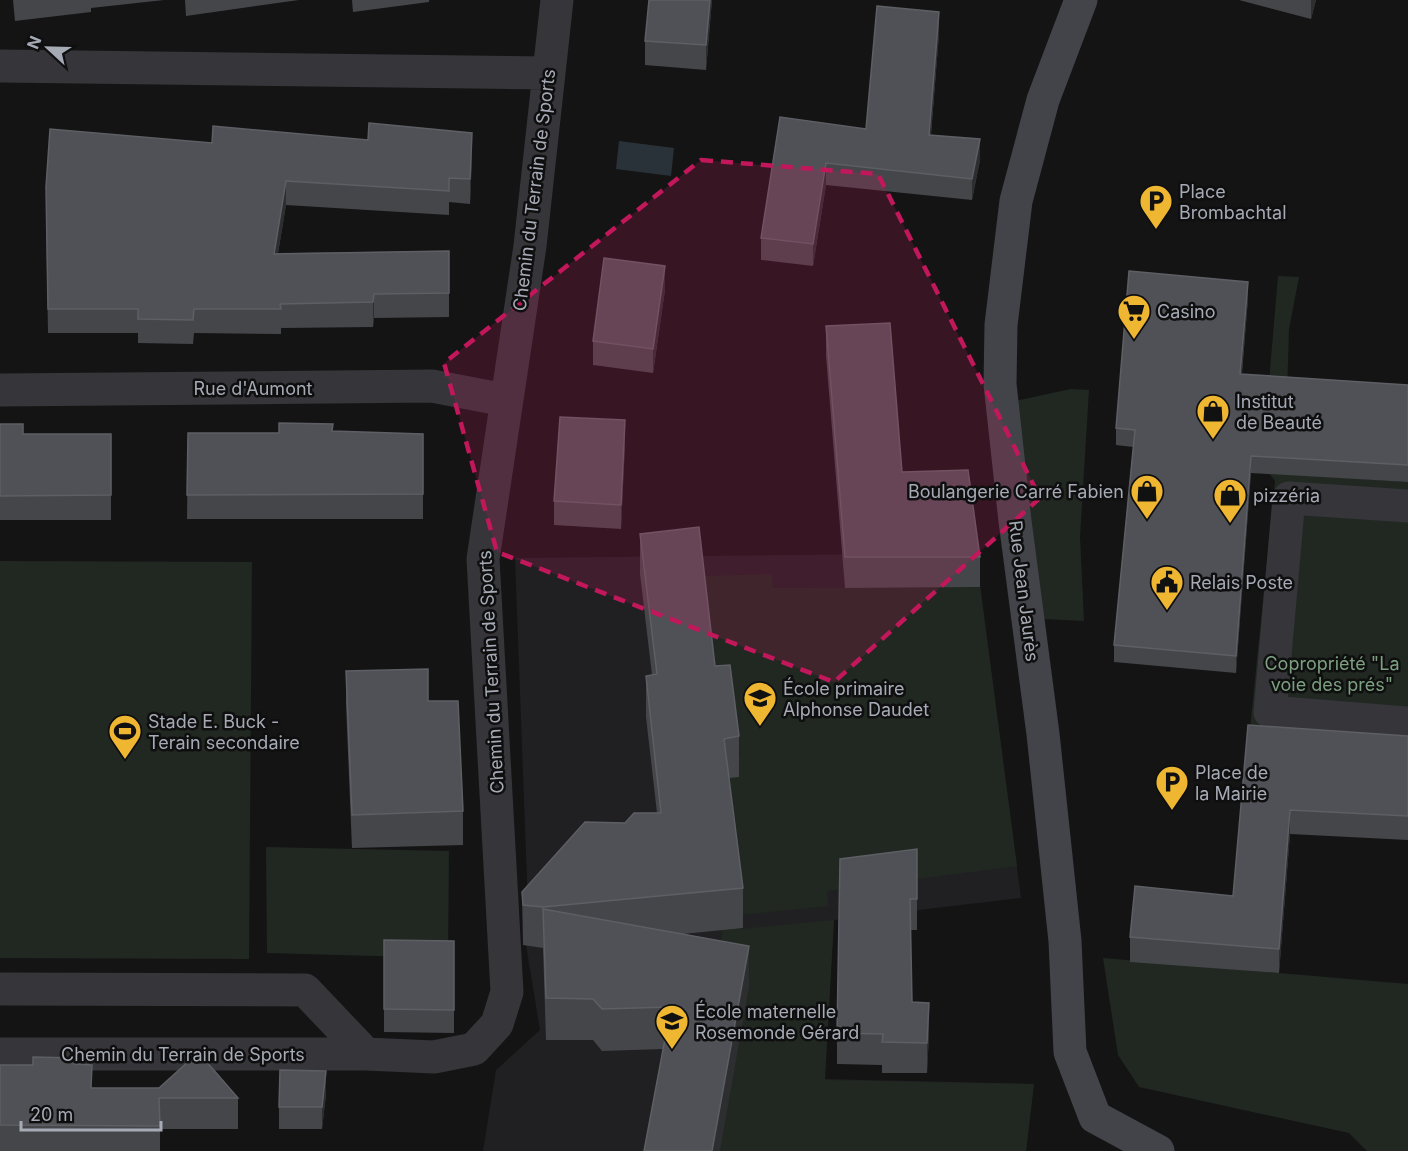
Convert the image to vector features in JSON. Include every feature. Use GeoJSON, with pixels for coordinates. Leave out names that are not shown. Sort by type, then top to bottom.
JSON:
{"type":"FeatureCollection","features":[{"type":"Feature","properties":{"kind":"street","name":"Chemin du Terrain de Sports"},"geometry":{"type":"LineString","coordinates":[[0,1054],[366,1054],[434,1057],[474,1049],[497,1024],[507,992],[483,559],[505,400],[530,246],[557,0]]}},
{"type":"Feature","properties":{"kind":"street","name":"Rue Jean Jaurès"},"geometry":{"type":"LineString","coordinates":[[1081,0],[1043,100],[1016,201],[1001,325],[1000,384],[1014,521],[1042,722],[1065,941],[1070,1052],[1095,1117],[1158,1151]]}},
{"type":"Feature","properties":{"kind":"street"},"geometry":{"type":"LineString","coordinates":[[0,66],[549,74]]}},
{"type":"Feature","properties":{"kind":"street","name":"Rue d'Aumont"},"geometry":{"type":"LineString","coordinates":[[0,390],[432,386],[505,400]]}},
{"type":"Feature","properties":{"kind":"street"},"geometry":{"type":"LineString","coordinates":[[1408,506],[1289,498],[1270,712],[1408,723]]}},
{"type":"Feature","properties":{"kind":"street"},"geometry":{"type":"LineString","coordinates":[[0,989],[305,990],[366,1054]]}},
{"type":"Feature","properties":{"kind":"highlighted area"},"geometry":{"type":"Polygon","coordinates":[[[701,160],[878,174],[1040,498],[834,682],[497,552],[444,363],[701,160]]]}},
{"type":"Feature","properties":{"kind":"shaded area"},"geometry":{"type":"Polygon","coordinates":[[[619,141],[674,148],[671,176],[616,169],[619,141]]]}},
{"type":"Feature","properties":{"kind":"shaded area","name":"École primaire Alphonse Daudet"},"geometry":{"type":"Polygon","coordinates":[[[976,553],[1021,898],[834,920],[824,1079],[1034,1084],[1026,1151],[483,1151],[496,1070],[540,1030],[526,945],[527,879],[515,558],[976,553]]]}},
{"type":"Feature","properties":{"kind":"green space","name":"Copropriété \"La voie des prés\""},"geometry":{"type":"Polygon","coordinates":[[[1278,276],[1299,277],[1289,329],[1287,395],[1301,475],[1408,482],[1408,760],[1248,749],[1275,481],[1262,464],[1278,276]]]}},
{"type":"Feature","properties":{"kind":"green space"},"geometry":{"type":"Polygon","coordinates":[[[1071,389],[1089,390],[1080,537],[1084,621],[1043,619],[1015,401],[1071,389]]]}},
{"type":"Feature","properties":{"kind":"green space","name":"Stade E. Buck - Terain secondaire"},"geometry":{"type":"Polygon","coordinates":[[[0,561],[252,562],[249,959],[0,958],[0,561]]]}},
{"type":"Feature","properties":{"kind":"green space"},"geometry":{"type":"Polygon","coordinates":[[[772,574],[773,588],[980,587],[1017,866],[827,891],[828,906],[741,915],[724,779],[736,757],[740,755],[737,729],[715,707],[700,576],[772,574]]]}},
{"type":"Feature","properties":{"kind":"green space"},"geometry":{"type":"Polygon","coordinates":[[[266,847],[449,851],[448,958],[267,953],[266,847]]]}},
{"type":"Feature","properties":{"kind":"green space"},"geometry":{"type":"Polygon","coordinates":[[[834,920],[825,1080],[1034,1084],[1026,1151],[720,1151],[749,988],[722,983],[722,924],[740,929],[834,920]]]}},
{"type":"Feature","properties":{"kind":"green space"},"geometry":{"type":"Polygon","coordinates":[[[1103,958],[1408,984],[1408,1151],[1367,1151],[1349,1133],[1139,1087],[1118,1055],[1103,958]]]}},
{"type":"Feature","properties":{"kind":"building"},"geometry":{"type":"Polygon","coordinates":[[[649,0],[710,0],[706,45],[645,41],[649,0]]]}},
{"type":"Feature","properties":{"kind":"building"},"geometry":{"type":"Polygon","coordinates":[[[877,6],[939,12],[929,135],[980,139],[972,179],[826,163],[813,244],[761,238],[780,117],[866,129],[877,6]]]}},
{"type":"Feature","properties":{"kind":"building"},"geometry":{"type":"Polygon","coordinates":[[[369,123],[472,133],[470,179],[449,178],[449,191],[286,181],[274,254],[449,251],[449,293],[374,294],[373,302],[280,304],[281,309],[194,309],[193,320],[138,319],[138,309],[48,309],[46,187],[50,129],[212,143],[213,126],[368,140],[369,123]]]}},
{"type":"Feature","properties":{"kind":"building"},"geometry":{"type":"Polygon","coordinates":[[[604,258],[665,266],[653,349],[593,341],[604,258]]]}},
{"type":"Feature","properties":{"kind":"building"},"geometry":{"type":"Polygon","coordinates":[[[1129,271],[1248,282],[1240,374],[1408,385],[1408,465],[1251,456],[1236,656],[1114,645],[1135,430],[1116,428],[1129,271]]]}},
{"type":"Feature","properties":{"kind":"building"},"geometry":{"type":"Polygon","coordinates":[[[890,323],[902,472],[968,470],[980,557],[845,557],[826,326],[890,323]]]}},
{"type":"Feature","properties":{"kind":"building"},"geometry":{"type":"Polygon","coordinates":[[[560,417],[625,420],[621,505],[554,501],[560,417]]]}},
{"type":"Feature","properties":{"kind":"building"},"geometry":{"type":"Polygon","coordinates":[[[279,423],[333,424],[332,431],[423,434],[423,494],[187,495],[188,433],[279,433],[279,423]]]}},
{"type":"Feature","properties":{"kind":"building"},"geometry":{"type":"Polygon","coordinates":[[[0,424],[23,424],[23,434],[111,434],[111,495],[0,496],[0,424]]]}},
{"type":"Feature","properties":{"kind":"building"},"geometry":{"type":"Polygon","coordinates":[[[699,527],[715,666],[730,665],[739,736],[724,739],[743,888],[543,907],[523,905],[522,892],[585,822],[625,823],[634,813],[661,813],[646,676],[657,674],[640,534],[699,527]]]}},
{"type":"Feature","properties":{"kind":"building"},"geometry":{"type":"Polygon","coordinates":[[[428,669],[428,701],[458,701],[463,811],[352,815],[346,671],[428,669]]]}},
{"type":"Feature","properties":{"kind":"building"},"geometry":{"type":"Polygon","coordinates":[[[1248,725],[1408,736],[1408,816],[1290,810],[1279,949],[1130,937],[1135,886],[1233,896],[1248,725]]]}},
{"type":"Feature","properties":{"kind":"building"},"geometry":{"type":"Polygon","coordinates":[[[917,849],[917,899],[910,899],[912,1002],[929,1003],[927,1043],[882,1042],[883,1034],[837,1033],[840,859],[917,849]]]}},
{"type":"Feature","properties":{"kind":"building"},"geometry":{"type":"Polygon","coordinates":[[[543,909],[749,946],[712,1151],[644,1151],[671,1007],[602,1009],[593,999],[546,998],[543,909]]]}},
{"type":"Feature","properties":{"kind":"building"},"geometry":{"type":"Polygon","coordinates":[[[384,940],[454,941],[454,1010],[384,1009],[384,940]]]}},
{"type":"Feature","properties":{"kind":"building"},"geometry":{"type":"Polygon","coordinates":[[[33,1057],[75,1058],[74,1064],[92,1065],[91,1088],[159,1088],[190,1060],[205,1060],[238,1098],[159,1098],[160,1126],[0,1125],[0,1065],[33,1065],[33,1057]]]}},
{"type":"Feature","properties":{"kind":"building"},"geometry":{"type":"Polygon","coordinates":[[[280,1070],[326,1071],[322,1107],[279,1107],[280,1070]]]}},
{"type":"Feature","properties":{"kind":"place","name":"Place Brombachtal"},"geometry":{"type":"Point","coordinates":[1156,230]}},
{"type":"Feature","properties":{"kind":"place","name":"Casino"},"geometry":{"type":"Point","coordinates":[1134,340]}},
{"type":"Feature","properties":{"kind":"place","name":"Institut de Beauté"},"geometry":{"type":"Point","coordinates":[1213,440]}},
{"type":"Feature","properties":{"kind":"place","name":"Boulangerie Carré Fabien"},"geometry":{"type":"Point","coordinates":[1147,520]}},
{"type":"Feature","properties":{"kind":"place","name":"pizzéria"},"geometry":{"type":"Point","coordinates":[1230,524]}},
{"type":"Feature","properties":{"kind":"place","name":"Relais Poste"},"geometry":{"type":"Point","coordinates":[1167,611]}},
{"type":"Feature","properties":{"kind":"place","name":"École primaire Alphonse Daudet"},"geometry":{"type":"Point","coordinates":[760,727]}},
{"type":"Feature","properties":{"kind":"place","name":"Stade E. Buck - Terain secondaire"},"geometry":{"type":"Point","coordinates":[125,760]}},
{"type":"Feature","properties":{"kind":"place","name":"Place de la Mairie"},"geometry":{"type":"Point","coordinates":[1172,811]}},
{"type":"Feature","properties":{"kind":"place","name":"École maternelle Rosemonde Gérard"},"geometry":{"type":"Point","coordinates":[672,1050]}}]}
